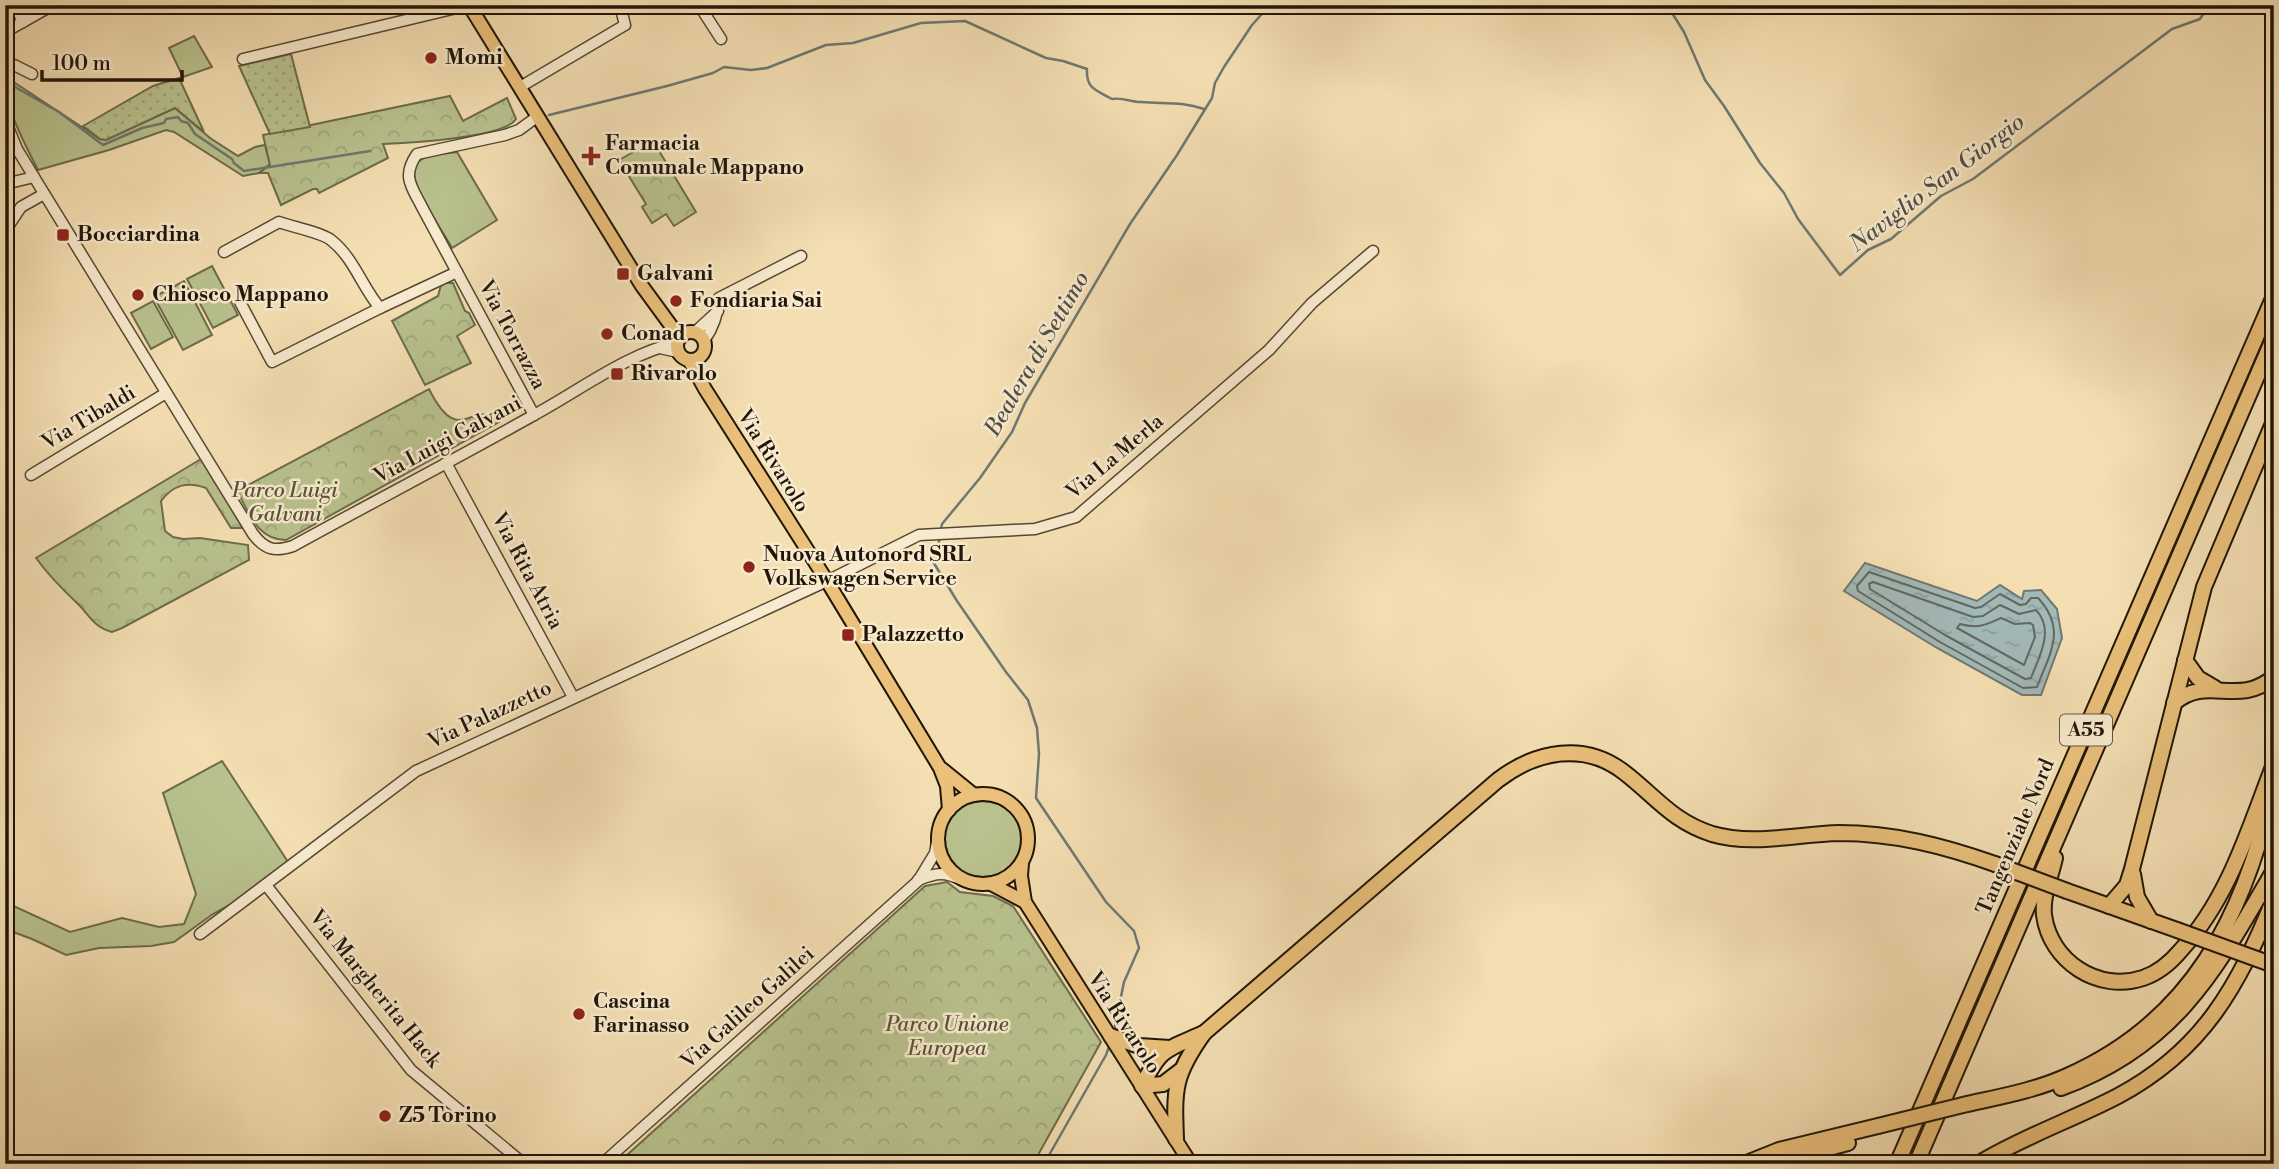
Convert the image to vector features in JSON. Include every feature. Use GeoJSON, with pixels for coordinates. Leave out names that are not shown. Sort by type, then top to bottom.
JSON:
{"type":"FeatureCollection","features":[{"type":"Feature","properties":{"kind":"highway","name":"Tangenziale Nord"},"geometry":{"type":"LineString","coordinates":[[1897,1164],[2274,296]]}},
{"type":"Feature","properties":{"kind":"highway","name":"Tangenziale Nord"},"geometry":{"type":"LineString","coordinates":[[1916,1164],[2274,337]]}},
{"type":"Feature","properties":{"kind":"highway"},"geometry":{"type":"LineString","coordinates":[[2109,906],[2127,885],[2132,869],[2204,587],[2274,421]]}},
{"type":"Feature","properties":{"kind":"highway"},"geometry":{"type":"LineString","coordinates":[[2185,660],[2207,685],[2223,691]]}},
{"type":"Feature","properties":{"kind":"highway"},"geometry":{"type":"LineString","coordinates":[[2174,703],[2192,691],[2254,690],[2274,677]]}},
{"type":"Feature","properties":{"kind":"highway"},"geometry":{"type":"LineString","coordinates":[[1142,1086],[1157,1058],[1170,1048],[1204,1033],[1498,780],[1524,762],[1549,754],[1577,753],[1615,766],[1674,816],[1693,827],[1722,836],[1746,839],[1820,834],[1885,835],[1937,845],[2271,964]]}},
{"type":"Feature","properties":{"kind":"highway"},"geometry":{"type":"LineString","coordinates":[[2061,824],[2054,865],[2044,897],[2046,925],[2056,949],[2075,968],[2101,979],[2128,982],[2143,978],[2157,972],[2183,948],[2212,907],[2247,838],[2274,764]]}},
{"type":"Feature","properties":{"kind":"highway"},"geometry":{"type":"LineString","coordinates":[[1744,1164],[1779,1150],[1876,1131],[1961,1110],[2045,1084],[2085,1068],[2141,1033],[2172,1004],[2210,956],[2235,910],[2253,862],[2274,784]]}},
{"type":"Feature","properties":{"kind":"highway"},"geometry":{"type":"LineString","coordinates":[[2093,900],[2115,889],[2132,869]]}},
{"type":"Feature","properties":{"kind":"highway"},"geometry":{"type":"LineString","coordinates":[[2132,869],[2137,897],[2151,921]]}},
{"type":"Feature","properties":{"kind":"highway"},"geometry":{"type":"LineString","coordinates":[[1961,1110],[2036,1097],[2078,1082],[2113,1064],[2145,1042],[2172,1019],[2214,971],[2274,870]]}},
{"type":"Feature","properties":{"kind":"highway"},"geometry":{"type":"LineString","coordinates":[[1978,1164],[2117,1096],[2165,1066],[2213,1018],[2230,993],[2253,950],[2274,900]]}},
{"type":"Feature","properties":{"kind":"highway"},"geometry":{"type":"LineString","coordinates":[[1142,1086],[1163,1084],[1180,1071],[1204,1033]]}},
{"type":"Feature","properties":{"kind":"highway"},"geometry":{"type":"LineString","coordinates":[[1113,1037],[1139,1046],[1170,1048]]}},
{"type":"Feature","properties":{"kind":"highway"},"geometry":{"type":"LineString","coordinates":[[1176,1139],[1175,1099],[1180,1071]]}},
{"type":"Feature","properties":{"kind":"highway"},"geometry":{"type":"LineString","coordinates":[[1768,1164],[1876,1131]]}},
{"type":"Feature","properties":{"kind":"main road"},"geometry":{"type":"LineString","coordinates":[[469,5],[642,286],[660,312],[686,340],[704,350],[694,359],[682,358],[686,340]]}},
{"type":"Feature","properties":{"kind":"main road","name":"Via Rivarolo"},"geometry":{"type":"LineString","coordinates":[[694,359],[705,389],[827,581],[940,768],[947,786],[949,810]]}},
{"type":"Feature","properties":{"kind":"main road","name":"Via Rivarolo"},"geometry":{"type":"LineString","coordinates":[[940,768],[974,795]]}},
{"type":"Feature","properties":{"kind":"main road"},"geometry":{"type":"LineString","coordinates":[[974,795],[999,797],[1007,801],[1020,813],[1027,829],[1028,847],[1022,863],[1009,877],[991,884],[963,880],[951,871],[940,854],[938,836],[942,822],[949,810],[974,795]]}},
{"type":"Feature","properties":{"kind":"main road","name":"Via Rivarolo"},"geometry":{"type":"LineString","coordinates":[[1022,863],[1025,902],[1191,1164]]}},
{"type":"Feature","properties":{"kind":"main road","name":"Via Rivarolo"},"geometry":{"type":"LineString","coordinates":[[991,884],[1025,902]]}},
{"type":"Feature","properties":{"kind":"street"},"geometry":{"type":"LineString","coordinates":[[15,5],[23,22]]}},
{"type":"Feature","properties":{"kind":"street"},"geometry":{"type":"LineString","coordinates":[[5,32],[53,5]]}},
{"type":"Feature","properties":{"kind":"street"},"geometry":{"type":"LineString","coordinates":[[243,59],[469,5]]}},
{"type":"Feature","properties":{"kind":"street"},"geometry":{"type":"LineString","coordinates":[[520,87],[625,25],[620,5]]}},
{"type":"Feature","properties":{"kind":"street"},"geometry":{"type":"LineString","coordinates":[[699,5],[721,39]]}},
{"type":"Feature","properties":{"kind":"street"},"geometry":{"type":"LineString","coordinates":[[5,71],[14,65],[32,74]]}},
{"type":"Feature","properties":{"kind":"street","name":"Via Torrazza"},"geometry":{"type":"LineString","coordinates":[[534,415],[409,183],[409,165],[416,154],[505,135],[519,130],[538,116]]}},
{"type":"Feature","properties":{"kind":"street","name":"Via Tibaldi"},"geometry":{"type":"LineString","coordinates":[[5,120],[17,149],[257,540]]}},
{"type":"Feature","properties":{"kind":"street"},"geometry":{"type":"LineString","coordinates":[[5,184],[34,177]]}},
{"type":"Feature","properties":{"kind":"street"},"geometry":{"type":"LineString","coordinates":[[5,231],[21,207],[44,194]]}},
{"type":"Feature","properties":{"kind":"street"},"geometry":{"type":"LineString","coordinates":[[224,252],[279,222],[331,239],[360,275],[368,294],[380,308]]}},
{"type":"Feature","properties":{"kind":"street","name":"Via La Merla"},"geometry":{"type":"LineString","coordinates":[[827,581],[919,534],[1035,529],[1076,517],[1269,349],[1312,303],[1373,251]]}},
{"type":"Feature","properties":{"kind":"street"},"geometry":{"type":"LineString","coordinates":[[686,340],[711,331],[719,298],[801,256]]}},
{"type":"Feature","properties":{"kind":"street","name":"Via Torrazza"},"geometry":{"type":"LineString","coordinates":[[240,302],[272,362],[457,272]]}},
{"type":"Feature","properties":{"kind":"street","name":"Via Luigi Galvani"},"geometry":{"type":"LineString","coordinates":[[257,540],[268,548],[279,551],[293,546],[656,347],[686,340]]}},
{"type":"Feature","properties":{"kind":"street","name":"Via Tibaldi"},"geometry":{"type":"LineString","coordinates":[[31,475],[166,393]]}},
{"type":"Feature","properties":{"kind":"street","name":"Via Rita Atria"},"geometry":{"type":"LineString","coordinates":[[446,463],[573,697]]}},
{"type":"Feature","properties":{"kind":"street","name":"Via Palazzetto"},"geometry":{"type":"LineString","coordinates":[[200,934],[416,771],[827,581]]}},
{"type":"Feature","properties":{"kind":"street","name":"Via Galileo Galilei"},"geometry":{"type":"LineString","coordinates":[[602,1164],[918,881],[935,853],[938,836]]}},
{"type":"Feature","properties":{"kind":"street"},"geometry":{"type":"LineString","coordinates":[[918,881],[933,874],[947,873],[963,880]]}},
{"type":"Feature","properties":{"kind":"street","name":"Via Margherita Hack"},"geometry":{"type":"LineString","coordinates":[[266,886],[411,1070],[524,1164]]}},
{"type":"Feature","properties":{"kind":"green space"},"geometry":{"type":"Polygon","coordinates":[[[194,36],[212,67],[183,77],[169,48],[194,36]]]}},
{"type":"Feature","properties":{"kind":"green space"},"geometry":{"type":"Polygon","coordinates":[[[291,54],[310,127],[270,134],[239,66],[291,54]]]}},
{"type":"Feature","properties":{"kind":"green space"},"geometry":{"type":"Polygon","coordinates":[[[6,77],[100,139],[106,140],[175,108],[210,138],[238,156],[265,145],[270,164],[259,173],[243,176],[174,132],[166,130],[38,170],[11,112],[6,77]]]}},
{"type":"Feature","properties":{"kind":"green space"},"geometry":{"type":"Polygon","coordinates":[[[179,78],[204,132],[175,108],[106,140],[100,139],[83,126],[153,86],[179,78]]]}},
{"type":"Feature","properties":{"kind":"green space"},"geometry":{"type":"Polygon","coordinates":[[[450,96],[463,121],[507,98],[516,119],[494,131],[475,135],[383,144],[388,158],[319,193],[317,189],[313,189],[281,205],[268,173],[259,173],[270,165],[263,135],[450,96]]]}},
{"type":"Feature","properties":{"kind":"green space"},"geometry":{"type":"Polygon","coordinates":[[[653,141],[696,212],[674,226],[666,214],[652,223],[642,207],[646,204],[619,160],[653,141]]]}},
{"type":"Feature","properties":{"kind":"green space"},"geometry":{"type":"Polygon","coordinates":[[[457,152],[497,220],[452,248],[421,193],[414,172],[418,161],[434,155],[457,152]]]}},
{"type":"Feature","properties":{"kind":"green space"},"geometry":{"type":"Polygon","coordinates":[[[212,266],[238,315],[213,328],[187,279],[212,266]]]}},
{"type":"Feature","properties":{"kind":"green space"},"geometry":{"type":"Polygon","coordinates":[[[184,281],[212,335],[183,350],[154,297],[184,281]]]}},
{"type":"Feature","properties":{"kind":"green space"},"geometry":{"type":"Polygon","coordinates":[[[453,283],[465,311],[475,325],[457,336],[471,363],[425,385],[392,321],[438,296],[441,285],[453,283]]]}},
{"type":"Feature","properties":{"kind":"green space"},"geometry":{"type":"Polygon","coordinates":[[[153,301],[173,337],[151,349],[131,313],[153,301]]]}},
{"type":"Feature","properties":{"kind":"green space","name":"Parco Luigi Galvani"},"geometry":{"type":"Polygon","coordinates":[[[429,389],[449,417],[458,420],[481,415],[490,416],[499,422],[286,540],[268,535],[255,523],[237,491],[429,389]]]}},
{"type":"Feature","properties":{"kind":"green space"},"geometry":{"type":"Polygon","coordinates":[[[201,459],[243,528],[231,528],[206,488],[187,485],[170,491],[161,501],[165,531],[173,537],[183,539],[200,538],[248,545],[249,560],[122,628],[112,632],[101,627],[36,558],[201,459]]]}},
{"type":"Feature","properties":{"kind":"green space"},"geometry":{"type":"Polygon","coordinates":[[[222,761],[290,865],[174,942],[151,946],[99,948],[66,955],[5,929],[5,902],[70,932],[122,918],[159,927],[184,924],[196,894],[163,793],[222,761]]]}},
{"type":"Feature","properties":{"kind":"green space"},"geometry":{"type":"Polygon","coordinates":[[[983,801],[997,804],[1010,812],[1018,825],[1021,839],[1018,853],[1010,866],[997,874],[983,877],[969,874],[956,866],[948,853],[945,839],[948,825],[956,812],[969,804],[983,801]]]}},
{"type":"Feature","properties":{"kind":"green space","name":"Parco Unione Europea"},"geometry":{"type":"Polygon","coordinates":[[[947,882],[960,892],[993,896],[1013,906],[1101,1042],[1033,1164],[617,1164],[925,886],[947,882]]]}},
{"type":"Feature","properties":{"kind":"water"},"geometry":{"type":"Polygon","coordinates":[[[1865,563],[1977,601],[2000,585],[2022,599],[2024,591],[2041,590],[2057,609],[2062,638],[2041,695],[2022,695],[1937,648],[1844,591],[1865,563]]]}},
{"type":"Feature","properties":{"kind":"waterway","name":"Bealera di Settimo"},"geometry":{"type":"LineString","coordinates":[[1114,1031],[1124,982],[1139,948],[1134,931],[1106,902],[1036,798],[1039,754],[1037,728],[1028,700],[957,601],[932,560],[938,548],[942,524],[980,478],[1012,432],[1025,403],[1130,224],[1212,98],[1215,83],[1224,67],[1252,25],[1270,5]]}},
{"type":"Feature","properties":{"kind":"waterway","name":"Naviglio San Giorgio"},"geometry":{"type":"LineString","coordinates":[[1667,5],[1684,32],[1705,80],[1760,163],[1784,193],[1798,219],[1840,275],[1868,250],[1891,239],[1941,196],[1973,179],[2172,29],[2200,19],[2209,5]]}},
{"type":"Feature","properties":{"kind":"waterway"},"geometry":{"type":"LineString","coordinates":[[549,115],[667,86],[713,73],[724,67],[751,70],[767,68],[826,45],[853,43],[921,23],[965,21],[1046,58],[1087,69],[1090,85],[1112,99],[1180,104],[1204,109]]}},
{"type":"Feature","properties":{"kind":"waterway"},"geometry":{"type":"LineString","coordinates":[[8,83],[59,112],[103,145],[142,128],[164,123],[166,119],[178,117],[188,123],[195,134],[232,159],[244,171],[370,151]]}},
{"type":"Feature","properties":{"kind":"waterway","name":"Bealera di Settimo"},"geometry":{"type":"LineString","coordinates":[[1044,1164],[1110,1044]]}},
{"type":"Feature","properties":{"kind":"place","name":"Momi"},"geometry":{"type":"Point","coordinates":[431,58]}},
{"type":"Feature","properties":{"kind":"place","name":"Farmacia Comunale Mappano"},"geometry":{"type":"Point","coordinates":[591,156]}},
{"type":"Feature","properties":{"kind":"place","name":"Bocciardina"},"geometry":{"type":"Point","coordinates":[63,235]}},
{"type":"Feature","properties":{"kind":"place","name":"Galvani"},"geometry":{"type":"Point","coordinates":[623,274]}},
{"type":"Feature","properties":{"kind":"place","name":"Chiosco Mappano"},"geometry":{"type":"Point","coordinates":[138,295]}},
{"type":"Feature","properties":{"kind":"place","name":"Fondiaria Sai"},"geometry":{"type":"Point","coordinates":[676,301]}},
{"type":"Feature","properties":{"kind":"place","name":"Conad"},"geometry":{"type":"Point","coordinates":[607,334]}},
{"type":"Feature","properties":{"kind":"place","name":"Rivarolo"},"geometry":{"type":"Point","coordinates":[617,374]}},
{"type":"Feature","properties":{"kind":"place","name":"Nuova Autonord SRL Volkswagen Service"},"geometry":{"type":"Point","coordinates":[749,567]}},
{"type":"Feature","properties":{"kind":"place","name":"Palazzetto"},"geometry":{"type":"Point","coordinates":[848,635]}},
{"type":"Feature","properties":{"kind":"place","name":"Cascina Farinasso"},"geometry":{"type":"Point","coordinates":[579,1014]}},
{"type":"Feature","properties":{"kind":"place","name":"Z5 Torino"},"geometry":{"type":"Point","coordinates":[385,1116]}}]}
